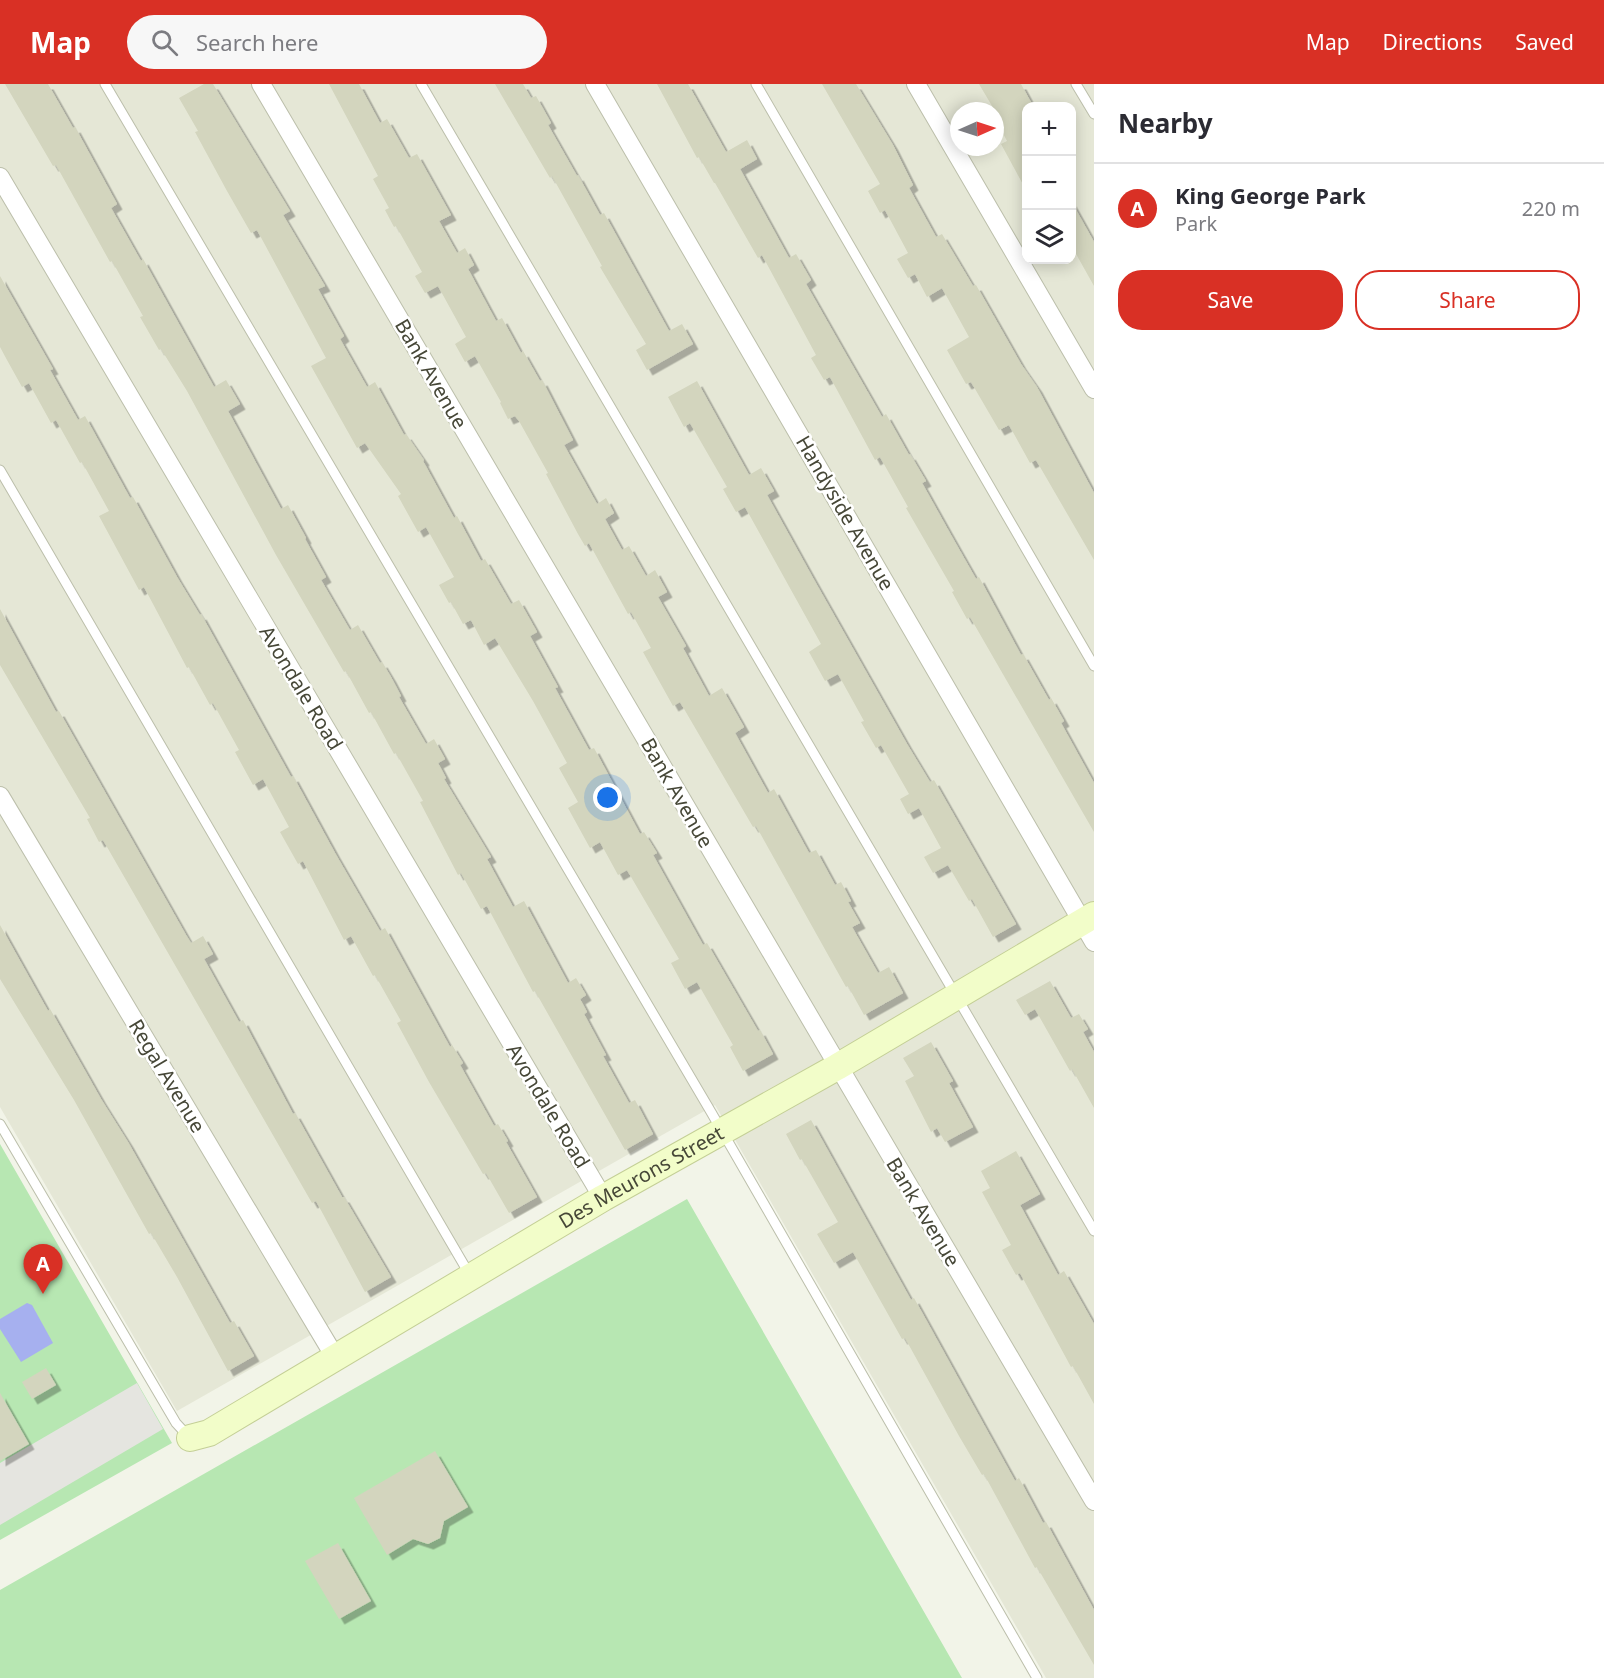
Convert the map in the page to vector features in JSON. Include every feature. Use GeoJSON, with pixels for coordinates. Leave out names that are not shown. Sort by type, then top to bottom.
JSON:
{"type":"FeatureCollection","features":[{"type":"Feature","properties":{"kind":"street","name":"Bank Avenue"},"geometry":{"type":"LineString","coordinates":[[261,84],[1094,1501]]}},
{"type":"Feature","properties":{"kind":"street","name":"Handyside Avenue"},"geometry":{"type":"LineString","coordinates":[[596,84],[1090,926]]}},
{"type":"Feature","properties":{"kind":"street"},"geometry":{"type":"LineString","coordinates":[[916,84],[1094,389]]}},
{"type":"Feature","properties":{"kind":"street","name":"Avondale Road"},"geometry":{"type":"LineString","coordinates":[[0,177],[603,1198]]}},
{"type":"Feature","properties":{"kind":"street","name":"Regal Avenue"},"geometry":{"type":"LineString","coordinates":[[0,796],[335,1357]]}},
{"type":"Feature","properties":{"kind":"street","name":"Des Meurons Street"},"geometry":{"type":"LineString","coordinates":[[190,1438],[209,1433],[603,1198],[956,996],[1090,926]]}},
{"type":"Feature","properties":{"kind":"lane"},"geometry":{"type":"LineString","coordinates":[[105,84],[723,1131],[1037,1678]]}},
{"type":"Feature","properties":{"kind":"lane"},"geometry":{"type":"LineString","coordinates":[[421,84],[1094,1231]]}},
{"type":"Feature","properties":{"kind":"lane"},"geometry":{"type":"LineString","coordinates":[[756,84],[1094,666]]}},
{"type":"Feature","properties":{"kind":"lane"},"geometry":{"type":"LineString","coordinates":[[1076,84],[1094,114]]}},
{"type":"Feature","properties":{"kind":"lane"},"geometry":{"type":"LineString","coordinates":[[0,470],[471,1277]]}},
{"type":"Feature","properties":{"kind":"lane"},"geometry":{"type":"LineString","coordinates":[[0,1124],[176,1423],[190,1438]]}},
{"type":"Feature","properties":{"kind":"shaded area"},"geometry":{"type":"Polygon","coordinates":[[[0,84],[1094,84],[1094,1678],[1046,1678],[715,1105],[177,1411],[0,1107],[0,84]]]}},
{"type":"Feature","properties":{"kind":"shaded area"},"geometry":{"type":"Polygon","coordinates":[[[137,1383],[163,1429],[0,1525],[0,1463],[137,1383]]]}},
{"type":"Feature","properties":{"kind":"green space"},"geometry":{"type":"Polygon","coordinates":[[[0,1144],[172,1443],[0,1540],[0,1144]]]}},
{"type":"Feature","properties":{"kind":"green space"},"geometry":{"type":"Polygon","coordinates":[[[687,1199],[962,1678],[0,1678],[0,1590],[687,1199]]]}},
{"type":"Feature","properties":{"kind":"water"},"geometry":{"type":"Polygon","coordinates":[[[27,1303],[32,1305],[53,1343],[21,1362],[0,1329],[0,1319],[27,1303]]]}},
{"type":"Feature","properties":{"kind":"building"},"geometry":{"type":"Polygon","coordinates":[[[5,84],[48,84],[73,128],[75,127],[117,204],[111,208],[141,261],[143,259],[214,387],[226,380],[240,404],[228,411],[281,509],[288,505],[326,577],[321,580],[350,630],[358,625],[380,663],[382,662],[426,744],[434,739],[445,759],[438,763],[446,778],[444,779],[491,857],[487,859],[513,907],[524,901],[568,983],[576,978],[586,995],[580,999],[587,1012],[584,1014],[606,1055],[603,1056],[629,1103],[635,1100],[653,1134],[625,1150],[535,991],[533,992],[487,906],[481,909],[461,873],[458,875],[420,802],[423,801],[396,753],[394,754],[371,712],[369,713],[346,671],[344,672],[276,555],[187,391],[161,349],[159,350],[112,261],[110,262],[56,165],[53,166],[5,84]]]}},
{"type":"Feature","properties":{"kind":"building"},"geometry":{"type":"Polygon","coordinates":[[[204,84],[213,84],[290,211],[283,215],[325,286],[318,289],[344,336],[340,339],[367,387],[375,382],[404,435],[406,434],[424,460],[454,518],[457,516],[481,561],[485,559],[511,604],[519,600],[537,632],[530,636],[589,750],[594,748],[640,834],[644,832],[657,853],[653,855],[703,945],[707,943],[758,1031],[760,1030],[773,1054],[743,1071],[730,1047],[733,1045],[697,982],[685,989],[671,963],[679,959],[627,870],[618,875],[600,842],[590,848],[568,808],[578,802],[559,768],[567,763],[495,638],[484,645],[471,620],[463,624],[439,585],[454,577],[426,527],[418,532],[398,496],[401,494],[365,443],[357,448],[311,366],[326,358],[257,230],[251,233],[227,191],[179,98],[204,84]]]}},
{"type":"Feature","properties":{"kind":"building"},"geometry":{"type":"Polygon","coordinates":[[[329,84],[359,84],[380,123],[387,119],[409,158],[417,154],[451,215],[439,221],[457,253],[465,248],[474,265],[468,269],[496,321],[502,318],[521,353],[523,351],[540,381],[542,380],[573,440],[564,445],[597,504],[606,498],[614,513],[605,519],[622,550],[629,546],[646,576],[655,570],[667,592],[658,597],[686,646],[683,648],[709,696],[722,688],[744,727],[735,733],[768,793],[774,789],[809,853],[816,850],[835,885],[841,882],[851,901],[848,902],[860,923],[852,927],[878,973],[889,967],[903,993],[864,1015],[848,986],[846,987],[756,826],[753,827],[680,702],[673,706],[643,652],[651,648],[631,612],[628,614],[589,543],[585,546],[578,534],[519,421],[515,416],[508,419],[475,356],[465,362],[455,344],[466,337],[438,286],[425,293],[415,276],[422,272],[385,210],[389,208],[373,179],[378,176],[329,84]]]}},
{"type":"Feature","properties":{"kind":"building"},"geometry":{"type":"Polygon","coordinates":[[[495,84],[523,84],[531,98],[536,96],[551,123],[548,125],[600,215],[604,213],[669,331],[682,324],[693,344],[647,370],[636,350],[646,344],[600,267],[602,266],[552,176],[550,178],[495,84]]]}},
{"type":"Feature","properties":{"kind":"building"},"geometry":{"type":"Polygon","coordinates":[[[657,84],[688,84],[726,152],[747,140],[757,159],[740,169],[789,258],[796,254],[811,280],[806,284],[882,417],[886,414],[910,454],[926,481],[922,483],[976,579],[979,577],[1021,655],[1023,654],[1049,700],[1051,698],[1064,721],[1061,723],[1094,783],[1094,832],[970,617],[967,619],[880,457],[875,460],[830,377],[824,380],[811,358],[816,355],[762,255],[758,258],[715,183],[699,157],[697,158],[657,84]]]}},
{"type":"Feature","properties":{"kind":"building"},"geometry":{"type":"Polygon","coordinates":[[[822,84],[856,84],[893,145],[913,185],[909,188],[936,237],[942,234],[973,286],[976,285],[1021,364],[1037,387],[1094,493],[1094,560],[1036,460],[1030,463],[1009,425],[999,430],[971,382],[966,384],[947,350],[969,337],[942,288],[927,297],[915,274],[908,278],[897,259],[908,253],[885,210],[880,213],[868,191],[880,184],[822,84]]]}},
{"type":"Feature","properties":{"kind":"building"},"geometry":{"type":"Polygon","coordinates":[[[979,84],[1021,84],[1031,102],[1022,102],[1022,183],[1004,150],[1004,142],[1007,141],[1004,135],[1004,102],[990,102],[979,84]]]}},
{"type":"Feature","properties":{"kind":"building"},"geometry":{"type":"Polygon","coordinates":[[[1076,210],[1094,242],[1094,286],[1076,254],[1076,210]]]}},
{"type":"Feature","properties":{"kind":"building"},"geometry":{"type":"Polygon","coordinates":[[[0,276],[53,369],[50,370],[78,420],[85,416],[130,498],[133,497],[177,577],[201,614],[380,931],[385,928],[450,1047],[452,1045],[463,1063],[460,1065],[494,1126],[498,1124],[508,1141],[506,1142],[537,1197],[509,1213],[486,1173],[483,1174],[429,1082],[397,1023],[401,1021],[375,975],[373,976],[351,936],[344,940],[303,861],[298,864],[280,832],[289,827],[263,779],[253,785],[235,752],[239,750],[213,703],[210,705],[189,667],[187,668],[144,587],[139,590],[99,516],[109,511],[82,462],[80,463],[56,420],[51,423],[29,383],[22,387],[7,360],[0,347],[0,276]]]}},
{"type":"Feature","properties":{"kind":"building"},"geometry":{"type":"Polygon","coordinates":[[[697,381],[749,475],[761,468],[774,491],[767,495],[813,578],[907,744],[930,782],[934,780],[1016,924],[993,937],[972,899],[969,901],[948,865],[933,873],[924,857],[941,848],[919,808],[908,814],[900,799],[909,794],[881,745],[876,748],[838,674],[825,681],[809,652],[821,644],[745,507],[736,512],[723,489],[727,487],[690,423],[684,427],[668,397],[697,381]]]}},
{"type":"Feature","properties":{"kind":"building"},"geometry":{"type":"Polygon","coordinates":[[[0,609],[56,712],[59,711],[186,935],[191,943],[203,936],[213,954],[204,959],[239,1022],[243,1020],[293,1114],[295,1113],[342,1197],[391,1277],[365,1292],[316,1201],[312,1203],[103,840],[99,842],[87,819],[90,818],[0,665],[0,609]]]}},
{"type":"Feature","properties":{"kind":"building"},"geometry":{"type":"Polygon","coordinates":[[[0,925],[48,1011],[50,1009],[128,1142],[230,1323],[234,1321],[254,1356],[228,1371],[177,1277],[151,1233],[149,1234],[74,1100],[0,979],[0,925]]]}},
{"type":"Feature","properties":{"kind":"building"},"geometry":{"type":"Polygon","coordinates":[[[1050,981],[1071,1018],[1079,1014],[1088,1029],[1083,1032],[1094,1052],[1094,1108],[1035,1009],[1025,1015],[1016,1000],[1050,981]]]}},
{"type":"Feature","properties":{"kind":"building"},"geometry":{"type":"Polygon","coordinates":[[[931,1042],[953,1081],[949,1083],[973,1127],[945,1142],[937,1128],[931,1132],[905,1081],[914,1076],[903,1058],[931,1042]]]}},
{"type":"Feature","properties":{"kind":"building"},"geometry":{"type":"Polygon","coordinates":[[[811,1120],[911,1300],[914,1298],[1015,1481],[1019,1478],[1043,1523],[1046,1522],[1094,1610],[1094,1665],[1037,1567],[1035,1568],[984,1474],[982,1475],[905,1338],[902,1339],[853,1252],[834,1263],[817,1234],[838,1222],[786,1134],[811,1120]]]}},
{"type":"Feature","properties":{"kind":"building"},"geometry":{"type":"Polygon","coordinates":[[[1016,1151],[1040,1194],[1020,1205],[1058,1275],[1064,1271],[1094,1324],[1094,1404],[1073,1366],[1071,1367],[1020,1273],[1016,1275],[1002,1250],[1011,1245],[982,1192],[990,1188],[981,1171],[1016,1151]]]}},
{"type":"Feature","properties":{"kind":"building"},"geometry":{"type":"Polygon","coordinates":[[[46,1368],[56,1385],[32,1399],[22,1382],[46,1368]]]}},
{"type":"Feature","properties":{"kind":"building"},"geometry":{"type":"Polygon","coordinates":[[[0,1393],[29,1444],[0,1461],[0,1393]]]}},
{"type":"Feature","properties":{"kind":"building"},"geometry":{"type":"Polygon","coordinates":[[[435,1451],[468,1507],[444,1521],[440,1538],[428,1544],[413,1539],[387,1555],[354,1498],[435,1451]]]}},
{"type":"Feature","properties":{"kind":"building"},"geometry":{"type":"Polygon","coordinates":[[[338,1543],[371,1601],[339,1619],[305,1561],[338,1543]]]}},
{"type":"Feature","properties":{"kind":"place","name":"King George Park"},"geometry":{"type":"Point","coordinates":[43,1294]}}]}
